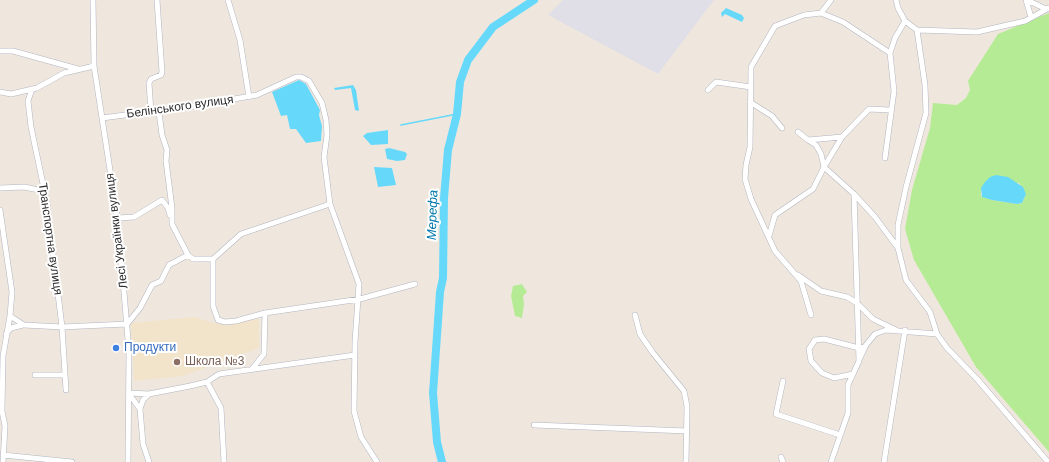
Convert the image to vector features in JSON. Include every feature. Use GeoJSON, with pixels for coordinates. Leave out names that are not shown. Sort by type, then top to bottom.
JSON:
{"type":"FeatureCollection","features":[{"type":"Feature","properties":{"kind":"street","name":"Лесі Українки вулиця"},"geometry":{"type":"LineString","coordinates":[[93,0],[94,66],[118,218],[127,324],[129,351],[128,462]]}},
{"type":"Feature","properties":{"kind":"street"},"geometry":{"type":"LineString","coordinates":[[152,112],[149,83],[161,75],[162,72],[157,0]]}},
{"type":"Feature","properties":{"kind":"street"},"geometry":{"type":"LineString","coordinates":[[228,0],[240,40],[249,97]]}},
{"type":"Feature","properties":{"kind":"street"},"geometry":{"type":"LineString","coordinates":[[821,13],[831,0]]}},
{"type":"Feature","properties":{"kind":"street"},"geometry":{"type":"LineString","coordinates":[[896,0],[898,8],[905,21],[917,30],[977,32],[1025,21],[1031,16],[1048,8]]}},
{"type":"Feature","properties":{"kind":"street"},"geometry":{"type":"LineString","coordinates":[[1026,0],[1048,8]]}},
{"type":"Feature","properties":{"kind":"street"},"geometry":{"type":"LineString","coordinates":[[1026,0],[1031,16]]}},
{"type":"Feature","properties":{"kind":"street"},"geometry":{"type":"LineString","coordinates":[[811,315],[801,281],[775,250],[751,199],[746,179],[746,165],[750,147],[751,67],[775,26],[804,15],[821,13],[843,22],[890,53]]}},
{"type":"Feature","properties":{"kind":"street"},"geometry":{"type":"LineString","coordinates":[[885,158],[890,110],[894,91],[890,53],[905,21]]}},
{"type":"Feature","properties":{"kind":"street"},"geometry":{"type":"LineString","coordinates":[[917,30],[925,85],[926,113],[904,195],[898,225],[898,248],[906,280],[930,312],[937,334],[1048,462]]}},
{"type":"Feature","properties":{"kind":"street"},"geometry":{"type":"LineString","coordinates":[[0,51],[13,51],[79,70]]}},
{"type":"Feature","properties":{"kind":"street"},"geometry":{"type":"LineString","coordinates":[[0,92],[11,94],[32,89],[52,81],[64,73],[94,66]]}},
{"type":"Feature","properties":{"kind":"street","name":"Белінського вулиця"},"geometry":{"type":"LineString","coordinates":[[102,118],[159,112],[249,97],[257,95],[296,77],[301,77],[309,82],[322,103],[326,120],[327,135],[324,157],[330,204],[359,284],[360,299],[355,355],[354,411],[361,437],[377,462]]}},
{"type":"Feature","properties":{"kind":"street"},"geometry":{"type":"LineString","coordinates":[[708,90],[716,82],[751,87]]}},
{"type":"Feature","properties":{"kind":"street","name":"Транспортна вулиця"},"geometry":{"type":"LineString","coordinates":[[32,89],[28,101],[31,127],[44,191],[62,327],[66,390]]}},
{"type":"Feature","properties":{"kind":"street"},"geometry":{"type":"LineString","coordinates":[[750,102],[772,116],[782,128]]}},
{"type":"Feature","properties":{"kind":"street"},"geometry":{"type":"LineString","coordinates":[[769,236],[775,215],[813,189],[842,136],[870,109],[890,110]]}},
{"type":"Feature","properties":{"kind":"street"},"geometry":{"type":"LineString","coordinates":[[159,112],[162,136],[167,150],[166,161],[172,208],[172,224]]}},
{"type":"Feature","properties":{"kind":"street"},"geometry":{"type":"LineString","coordinates":[[798,132],[816,145],[821,154],[824,167],[854,194],[876,218],[898,248]]}},
{"type":"Feature","properties":{"kind":"street"},"geometry":{"type":"LineString","coordinates":[[808,140],[842,136]]}},
{"type":"Feature","properties":{"kind":"street"},"geometry":{"type":"LineString","coordinates":[[0,188],[24,187],[44,191]]}},
{"type":"Feature","properties":{"kind":"street"},"geometry":{"type":"LineString","coordinates":[[854,194],[859,361]]}},
{"type":"Feature","properties":{"kind":"street"},"geometry":{"type":"LineString","coordinates":[[118,218],[134,217],[162,200],[168,208],[172,224],[188,254],[194,259],[213,259],[241,234],[330,204]]}},
{"type":"Feature","properties":{"kind":"street"},"geometry":{"type":"LineString","coordinates":[[0,210],[12,292],[2,378],[2,411],[5,426],[3,462]]}},
{"type":"Feature","properties":{"kind":"street"},"geometry":{"type":"LineString","coordinates":[[6,334],[11,328],[24,325],[62,327],[127,324],[140,308],[152,285],[161,281],[169,264],[188,254]]}},
{"type":"Feature","properties":{"kind":"street"},"geometry":{"type":"LineString","coordinates":[[213,259],[213,306],[218,320],[226,322],[236,321],[265,313],[360,299],[415,284]]}},
{"type":"Feature","properties":{"kind":"street"},"geometry":{"type":"LineString","coordinates":[[792,270],[821,291],[846,297],[857,303],[873,319],[896,330]]}},
{"type":"Feature","properties":{"kind":"street"},"geometry":{"type":"LineString","coordinates":[[252,369],[264,354],[265,313]]}},
{"type":"Feature","properties":{"kind":"street"},"geometry":{"type":"LineString","coordinates":[[635,315],[640,334],[653,353],[684,391],[687,406],[686,462]]}},
{"type":"Feature","properties":{"kind":"street"},"geometry":{"type":"LineString","coordinates":[[10,316],[24,325]]}},
{"type":"Feature","properties":{"kind":"street"},"geometry":{"type":"LineString","coordinates":[[831,462],[848,413],[848,385],[865,347],[875,334],[886,330],[905,330],[937,334]]}},
{"type":"Feature","properties":{"kind":"street"},"geometry":{"type":"LineString","coordinates":[[884,462],[905,330]]}},
{"type":"Feature","properties":{"kind":"street"},"geometry":{"type":"LineString","coordinates":[[853,374],[834,378],[822,373],[812,361],[809,349],[815,340],[824,339],[859,348],[865,347]]}},
{"type":"Feature","properties":{"kind":"street"},"geometry":{"type":"LineString","coordinates":[[129,393],[149,394],[207,382],[219,374],[355,355]]}},
{"type":"Feature","properties":{"kind":"street"},"geometry":{"type":"LineString","coordinates":[[35,375],[65,375]]}},
{"type":"Feature","properties":{"kind":"street"},"geometry":{"type":"LineString","coordinates":[[783,381],[776,414],[840,435]]}},
{"type":"Feature","properties":{"kind":"street"},"geometry":{"type":"LineString","coordinates":[[207,382],[221,408],[224,462]]}},
{"type":"Feature","properties":{"kind":"street"},"geometry":{"type":"LineString","coordinates":[[129,393],[140,409]]}},
{"type":"Feature","properties":{"kind":"street"},"geometry":{"type":"LineString","coordinates":[[149,394],[143,400],[140,409],[143,444],[149,462]]}},
{"type":"Feature","properties":{"kind":"street"},"geometry":{"type":"LineString","coordinates":[[534,425],[687,431]]}},
{"type":"Feature","properties":{"kind":"street"},"geometry":{"type":"LineString","coordinates":[[3,455],[72,462]]}},
{"type":"Feature","properties":{"kind":"shaded area"},"geometry":{"type":"Polygon","coordinates":[[[563,0],[714,0],[658,74],[548,15],[563,0]]]}},
{"type":"Feature","properties":{"kind":"shaded area","name":"Школа №3"},"geometry":{"type":"Polygon","coordinates":[[[194,317],[217,324],[259,319],[259,348],[183,376],[134,381],[131,323],[194,317]]]}},
{"type":"Feature","properties":{"kind":"green space"},"geometry":{"type":"Polygon","coordinates":[[[1049,13],[1049,452],[976,367],[914,260],[905,229],[912,190],[930,128],[933,103],[957,105],[966,98],[970,90],[968,81],[998,34],[1049,13]],[[1019,183],[981,190],[981,196],[992,200],[1017,204],[1022,203],[1026,194],[1019,183]]]}},
{"type":"Feature","properties":{"kind":"green space"},"geometry":{"type":"Polygon","coordinates":[[[522,284],[527,292],[523,296],[524,304],[522,318],[515,316],[511,296],[513,286],[522,284]]]}},
{"type":"Feature","properties":{"kind":"water"},"geometry":{"type":"Polygon","coordinates":[[[726,8],[742,15],[744,18],[742,22],[725,14],[722,17],[721,13],[726,8]]]}},
{"type":"Feature","properties":{"kind":"water"},"geometry":{"type":"Polygon","coordinates":[[[299,80],[306,84],[320,110],[319,115],[322,126],[321,141],[306,143],[296,129],[290,129],[287,115],[281,116],[272,92],[299,80]]]}},
{"type":"Feature","properties":{"kind":"water"},"geometry":{"type":"Polygon","coordinates":[[[353,85],[356,90],[359,111],[355,110],[351,88],[335,90],[334,88],[353,85]]]}},
{"type":"Feature","properties":{"kind":"water"},"geometry":{"type":"Polygon","coordinates":[[[388,130],[388,144],[371,145],[363,136],[367,133],[388,130]]]}},
{"type":"Feature","properties":{"kind":"water"},"geometry":{"type":"Polygon","coordinates":[[[389,148],[405,152],[407,154],[405,160],[397,161],[387,159],[385,149],[389,148]]]}},
{"type":"Feature","properties":{"kind":"water"},"geometry":{"type":"Polygon","coordinates":[[[374,167],[392,168],[396,185],[378,187],[374,167]]]}},
{"type":"Feature","properties":{"kind":"water"},"geometry":{"type":"Polygon","coordinates":[[[996,175],[1008,177],[1023,187],[1026,194],[1022,203],[1017,204],[982,197],[981,188],[990,177],[996,175]]]}},
{"type":"Feature","properties":{"kind":"waterway","name":"Мерефа"},"geometry":{"type":"LineString","coordinates":[[442,462],[437,442],[433,393],[440,292],[443,278],[444,198],[448,150],[457,114],[460,82],[468,60],[493,27],[534,0]]}},
{"type":"Feature","properties":{"kind":"waterway"},"geometry":{"type":"LineString","coordinates":[[401,125],[457,114]]}},
{"type":"Feature","properties":{"kind":"place","name":"Продукти"},"geometry":{"type":"Point","coordinates":[116,348]}},
{"type":"Feature","properties":{"kind":"place","name":"Школа №3"},"geometry":{"type":"Point","coordinates":[177,362]}}]}
